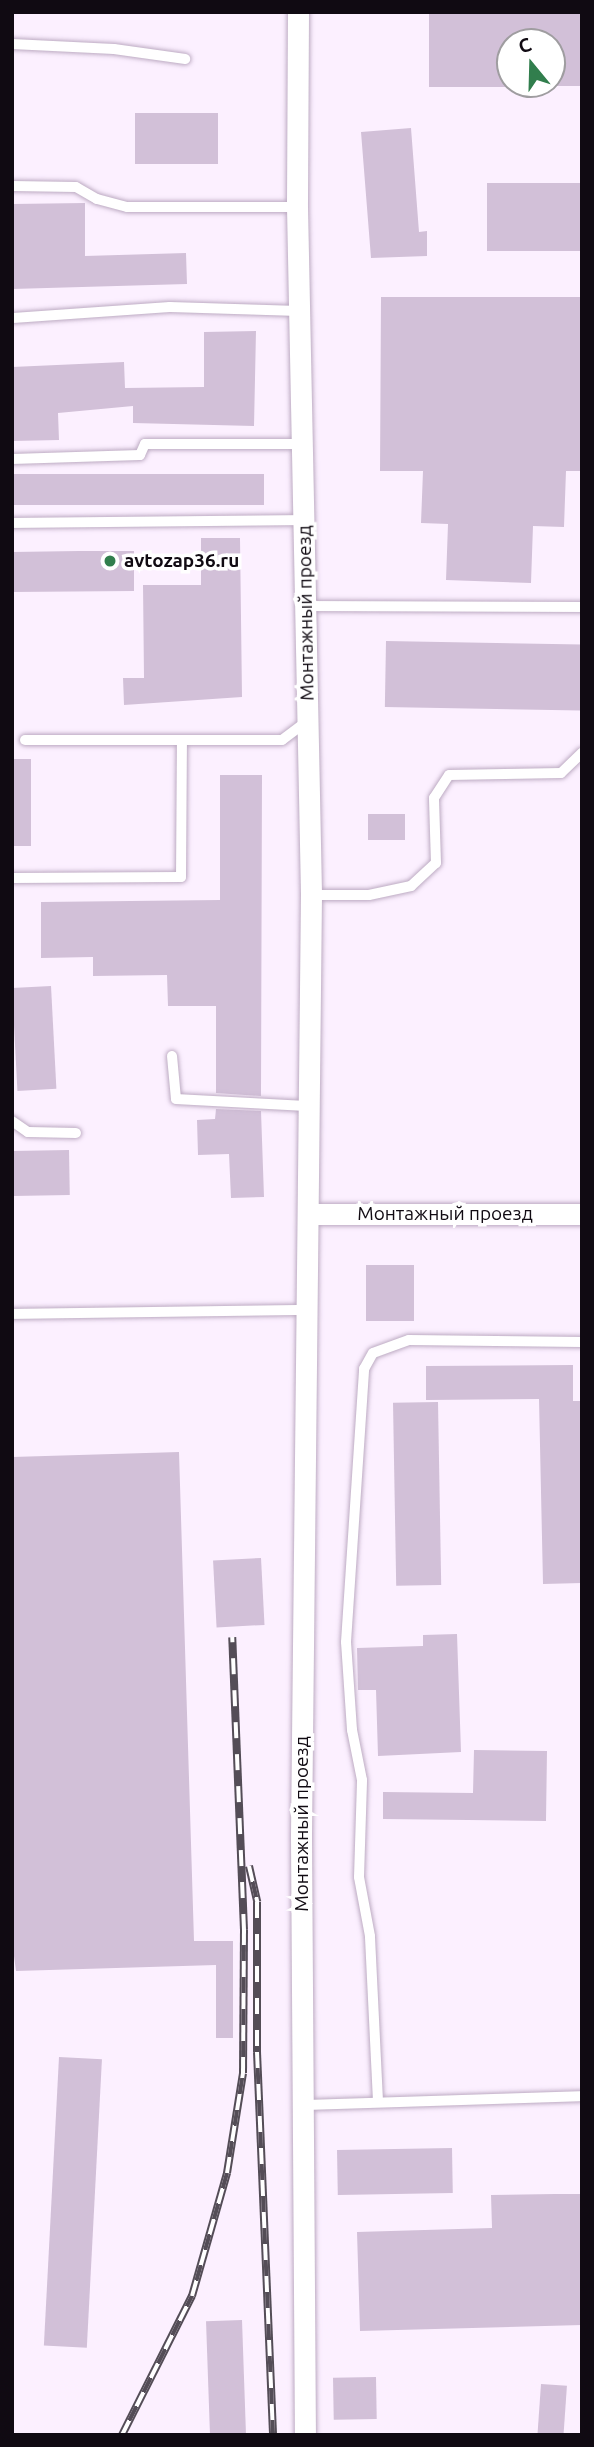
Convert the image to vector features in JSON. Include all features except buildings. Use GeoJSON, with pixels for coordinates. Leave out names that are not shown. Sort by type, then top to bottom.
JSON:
{"type":"FeatureCollection","features":[{"type":"Feature","properties":{"kind":"street","name":"Монтажный проезд"},"geometry":{"type":"LineString","coordinates":[[298,12],[297,207],[311,895],[306,1106],[310,1310],[301,1838],[305,2435]]}},
{"type":"Feature","properties":{"kind":"street","name":"Монтажный проезд"},"geometry":{"type":"LineString","coordinates":[[309,1214],[582,1214]]}},
{"type":"Feature","properties":{"kind":"lane"},"geometry":{"type":"LineString","coordinates":[[12,44],[114,49],[185,59]]}},
{"type":"Feature","properties":{"kind":"lane"},"geometry":{"type":"LineString","coordinates":[[12,186],[76,187],[97,199],[127,207],[297,207]]}},
{"type":"Feature","properties":{"kind":"lane"},"geometry":{"type":"LineString","coordinates":[[13,318],[170,307],[299,311]]}},
{"type":"Feature","properties":{"kind":"lane"},"geometry":{"type":"LineString","coordinates":[[12,458],[140,455],[145,444],[302,444]]}},
{"type":"Feature","properties":{"kind":"lane"},"geometry":{"type":"LineString","coordinates":[[12,523],[304,520]]}},
{"type":"Feature","properties":{"kind":"lane"},"geometry":{"type":"LineString","coordinates":[[306,606],[582,607]]}},
{"type":"Feature","properties":{"kind":"lane"},"geometry":{"type":"LineString","coordinates":[[25,740],[282,740],[308,721]]}},
{"type":"Feature","properties":{"kind":"lane"},"geometry":{"type":"LineString","coordinates":[[12,878],[181,877],[182,740]]}},
{"type":"Feature","properties":{"kind":"lane"},"geometry":{"type":"LineString","coordinates":[[311,895],[369,895],[411,886],[436,863],[434,798],[449,775],[561,773],[582,753]]}},
{"type":"Feature","properties":{"kind":"lane"},"geometry":{"type":"LineString","coordinates":[[172,1056],[176,1099],[306,1106]]}},
{"type":"Feature","properties":{"kind":"lane"},"geometry":{"type":"LineString","coordinates":[[12,1121],[28,1132],[76,1133]]}},
{"type":"Feature","properties":{"kind":"lane"},"geometry":{"type":"LineString","coordinates":[[12,1314],[310,1310]]}},
{"type":"Feature","properties":{"kind":"lane"},"geometry":{"type":"LineString","coordinates":[[378,2101],[370,1936],[359,1877],[362,1780],[352,1730],[346,1642],[364,1369],[373,1353],[409,1340],[582,1342]]}},
{"type":"Feature","properties":{"kind":"lane"},"geometry":{"type":"LineString","coordinates":[[303,2105],[582,2096]]}},
{"type":"Feature","properties":{"kind":"railway"},"geometry":{"type":"LineString","coordinates":[[122,2435],[192,2296],[227,2173],[243,2073],[244,1930],[232,1637]]}},
{"type":"Feature","properties":{"kind":"railway"},"geometry":{"type":"LineString","coordinates":[[249,1866],[257,1902],[257,2052],[273,2435]]}},
{"type":"Feature","properties":{"kind":"place","name":"avtozap36.ru"},"geometry":{"type":"Point","coordinates":[110,561]}}]}
